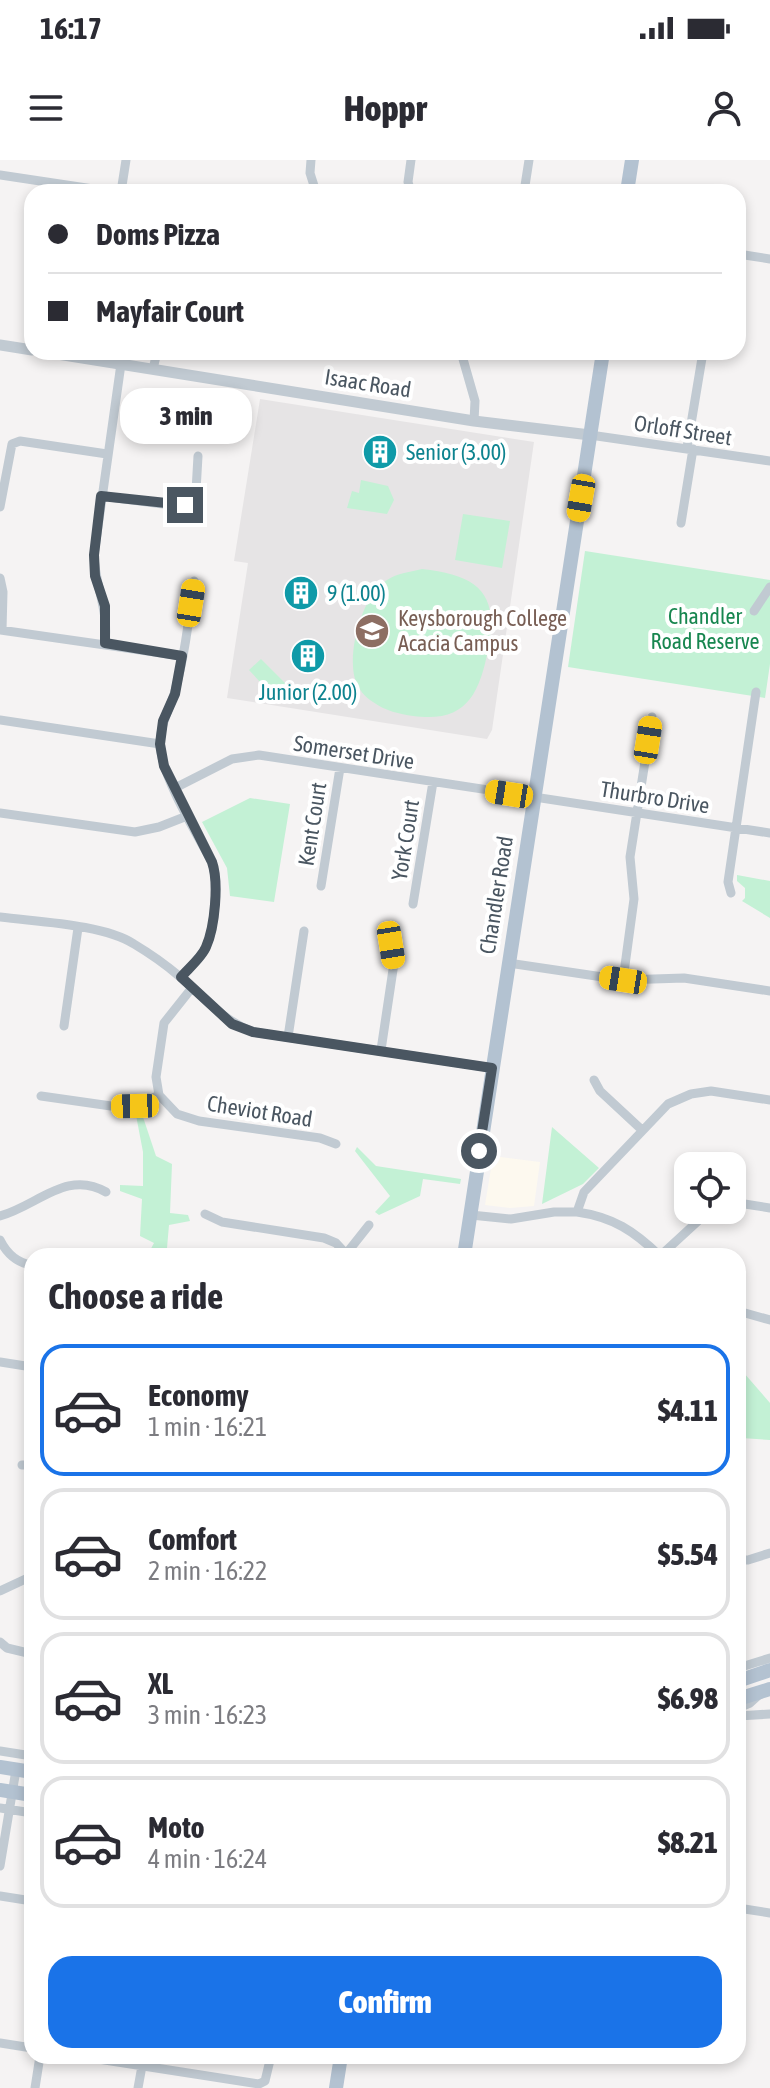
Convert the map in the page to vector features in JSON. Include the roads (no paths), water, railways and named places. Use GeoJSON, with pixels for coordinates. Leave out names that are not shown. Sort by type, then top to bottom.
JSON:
{"type":"FeatureCollection","features":[{"type":"Feature","properties":{"kind":"main road"},"geometry":{"type":"LineString","coordinates":[[628,184],[632,160]]}},
{"type":"Feature","properties":{"kind":"main road","name":"Chandler Road"},"geometry":{"type":"LineString","coordinates":[[465,1248],[602,360]]}},
{"type":"Feature","properties":{"kind":"main road"},"geometry":{"type":"LineString","coordinates":[[746,1678],[770,1670]]}},
{"type":"Feature","properties":{"kind":"main road"},"geometry":{"type":"LineString","coordinates":[[746,1696],[766,1690]]}},
{"type":"Feature","properties":{"kind":"main road"},"geometry":{"type":"LineString","coordinates":[[0,1767],[24,1771]]}},
{"type":"Feature","properties":{"kind":"main road"},"geometry":{"type":"LineString","coordinates":[[336,2088],[340,2064]]}},
{"type":"Feature","properties":{"kind":"street"},"geometry":{"type":"LineString","coordinates":[[122,184],[126,160]]}},
{"type":"Feature","properties":{"kind":"street"},"geometry":{"type":"LineString","coordinates":[[311,160],[313,184]]}},
{"type":"Feature","properties":{"kind":"street"},"geometry":{"type":"LineString","coordinates":[[409,184],[411,160]]}},
{"type":"Feature","properties":{"kind":"street"},"geometry":{"type":"LineString","coordinates":[[525,184],[529,160]]}},
{"type":"Feature","properties":{"kind":"street"},"geometry":{"type":"LineString","coordinates":[[0,175],[60,184]]}},
{"type":"Feature","properties":{"kind":"street"},"geometry":{"type":"LineString","coordinates":[[746,255],[770,259]]}},
{"type":"Feature","properties":{"kind":"street"},"geometry":{"type":"LineString","coordinates":[[0,345],[24,349]]}},
{"type":"Feature","properties":{"kind":"street","name":"Isaac Road"},"geometry":{"type":"LineString","coordinates":[[103,360],[474,421],[590,435]]}},
{"type":"Feature","properties":{"kind":"street"},"geometry":{"type":"LineString","coordinates":[[153,369],[155,360]]}},
{"type":"Feature","properties":{"kind":"street"},"geometry":{"type":"LineString","coordinates":[[463,360],[475,401],[474,421]]}},
{"type":"Feature","properties":{"kind":"street"},"geometry":{"type":"LineString","coordinates":[[681,523],[702,360]]}},
{"type":"Feature","properties":{"kind":"street"},"geometry":{"type":"LineString","coordinates":[[105,643],[105,606],[95,576],[94,555],[121,364]]}},
{"type":"Feature","properties":{"kind":"street","name":"Orloff Street"},"geometry":{"type":"LineString","coordinates":[[590,435],[770,461]]}},
{"type":"Feature","properties":{"kind":"street"},"geometry":{"type":"LineString","coordinates":[[0,507],[12,444],[20,441],[107,454]]}},
{"type":"Feature","properties":{"kind":"street"},"geometry":{"type":"LineString","coordinates":[[101,496],[178,506],[190,503],[196,491],[198,456]]}},
{"type":"Feature","properties":{"kind":"street"},"geometry":{"type":"LineString","coordinates":[[0,578],[3,592],[1,630],[182,656]]}},
{"type":"Feature","properties":{"kind":"street"},"geometry":{"type":"LineString","coordinates":[[181,977],[206,948],[216,890],[216,873],[212,862],[164,766],[160,744],[163,721],[175,694],[194,581]]}},
{"type":"Feature","properties":{"kind":"street"},"geometry":{"type":"LineString","coordinates":[[754,611],[770,587]]}},
{"type":"Feature","properties":{"kind":"street"},"geometry":{"type":"LineString","coordinates":[[731,893],[728,882],[756,692]]}},
{"type":"Feature","properties":{"kind":"street"},"geometry":{"type":"LineString","coordinates":[[623,980],[634,899],[630,857],[652,717]]}},
{"type":"Feature","properties":{"kind":"street"},"geometry":{"type":"LineString","coordinates":[[0,720],[160,744]]}},
{"type":"Feature","properties":{"kind":"street","name":"Somerset Drive"},"geometry":{"type":"LineString","coordinates":[[175,788],[232,759],[259,755],[534,797]]}},
{"type":"Feature","properties":{"kind":"street","name":"Kent Court"},"geometry":{"type":"LineString","coordinates":[[321,886],[340,768]]}},
{"type":"Feature","properties":{"kind":"street","name":"York Court"},"geometry":{"type":"LineString","coordinates":[[413,904],[433,782]]}},
{"type":"Feature","properties":{"kind":"street","name":"Thurbro Drive"},"geometry":{"type":"LineString","coordinates":[[534,797],[770,833]]}},
{"type":"Feature","properties":{"kind":"street"},"geometry":{"type":"LineString","coordinates":[[0,813],[135,832],[187,816]]}},
{"type":"Feature","properties":{"kind":"street"},"geometry":{"type":"LineString","coordinates":[[0,917],[111,933],[131,942],[181,977],[232,1024],[253,1032],[492,1068]]}},
{"type":"Feature","properties":{"kind":"street"},"geometry":{"type":"LineString","coordinates":[[64,1026],[78,928]]}},
{"type":"Feature","properties":{"kind":"street"},"geometry":{"type":"LineString","coordinates":[[288,1037],[304,931]]}},
{"type":"Feature","properties":{"kind":"street"},"geometry":{"type":"LineString","coordinates":[[381,1050],[394,963],[391,945]]}},
{"type":"Feature","properties":{"kind":"street"},"geometry":{"type":"LineString","coordinates":[[508,963],[623,980],[684,978],[770,991]]}},
{"type":"Feature","properties":{"kind":"street"},"geometry":{"type":"LineString","coordinates":[[41,1096],[111,1106],[135,1106],[159,1095],[156,1077],[164,1023],[191,989]]}},
{"type":"Feature","properties":{"kind":"street"},"geometry":{"type":"LineString","coordinates":[[594,1080],[600,1091],[642,1130]]}},
{"type":"Feature","properties":{"kind":"street"},"geometry":{"type":"LineString","coordinates":[[577,1212],[584,1192],[668,1104],[691,1094],[723,1092],[770,1100]]}},
{"type":"Feature","properties":{"kind":"street","name":"Cheviot Road"},"geometry":{"type":"LineString","coordinates":[[159,1095],[177,1114],[199,1121],[320,1138],[336,1144]]}},
{"type":"Feature","properties":{"kind":"street"},"geometry":{"type":"LineString","coordinates":[[0,1216],[61,1187],[74,1184],[96,1186],[106,1192]]}},
{"type":"Feature","properties":{"kind":"street"},"geometry":{"type":"LineString","coordinates":[[746,1204],[770,1208]]}},
{"type":"Feature","properties":{"kind":"street"},"geometry":{"type":"LineString","coordinates":[[471,1215],[511,1219],[554,1212],[577,1212],[604,1217],[626,1226],[651,1248]]}},
{"type":"Feature","properties":{"kind":"street"},"geometry":{"type":"LineString","coordinates":[[205,1214],[222,1222],[324,1238],[341,1248]]}},
{"type":"Feature","properties":{"kind":"street"},"geometry":{"type":"LineString","coordinates":[[669,1248],[695,1224]]}},
{"type":"Feature","properties":{"kind":"street"},"geometry":{"type":"LineString","coordinates":[[352,1248],[369,1225]]}},
{"type":"Feature","properties":{"kind":"street"},"geometry":{"type":"LineString","coordinates":[[0,1240],[5,1251],[24,1262]]}},
{"type":"Feature","properties":{"kind":"street"},"geometry":{"type":"LineString","coordinates":[[746,1313],[770,1320]]}},
{"type":"Feature","properties":{"kind":"street"},"geometry":{"type":"LineString","coordinates":[[0,1362],[24,1366]]}},
{"type":"Feature","properties":{"kind":"street"},"geometry":{"type":"LineString","coordinates":[[746,1560],[770,1553]]}},
{"type":"Feature","properties":{"kind":"street"},"geometry":{"type":"LineString","coordinates":[[0,1591],[24,1580]]}},
{"type":"Feature","properties":{"kind":"street"},"geometry":{"type":"LineString","coordinates":[[0,1642],[7,1648],[24,1652]]}},
{"type":"Feature","properties":{"kind":"street"},"geometry":{"type":"LineString","coordinates":[[746,1666],[770,1658]]}},
{"type":"Feature","properties":{"kind":"street"},"geometry":{"type":"LineString","coordinates":[[746,1704],[766,1690]]}},
{"type":"Feature","properties":{"kind":"street"},"geometry":{"type":"LineString","coordinates":[[746,1716],[770,1714]]}},
{"type":"Feature","properties":{"kind":"street"},"geometry":{"type":"LineString","coordinates":[[0,1751],[24,1755]]}},
{"type":"Feature","properties":{"kind":"street"},"geometry":{"type":"LineString","coordinates":[[0,1866],[6,1791],[16,1770]]}},
{"type":"Feature","properties":{"kind":"street"},"geometry":{"type":"LineString","coordinates":[[0,1896],[24,1900]]}},
{"type":"Feature","properties":{"kind":"street"},"geometry":{"type":"LineString","coordinates":[[746,1909],[770,1913]]}},
{"type":"Feature","properties":{"kind":"street"},"geometry":{"type":"LineString","coordinates":[[0,2043],[24,2047]]}},
{"type":"Feature","properties":{"kind":"street"},"geometry":{"type":"LineString","coordinates":[[35,2088],[39,2064]]}},
{"type":"Feature","properties":{"kind":"street"},"geometry":{"type":"LineString","coordinates":[[129,2064],[259,2084],[268,2076],[270,2064]]}},
{"type":"Feature","properties":{"kind":"street"},"geometry":{"type":"LineString","coordinates":[[138,2088],[142,2066]]}},
{"type":"Feature","properties":{"kind":"place","name":"Senior (3.00)"},"geometry":{"type":"Point","coordinates":[380,452]}},
{"type":"Feature","properties":{"kind":"place","name":"9 (1.00)"},"geometry":{"type":"Point","coordinates":[301,593]}},
{"type":"Feature","properties":{"kind":"place","name":"Keysborough College Acacia Campus"},"geometry":{"type":"Point","coordinates":[372,631]}},
{"type":"Feature","properties":{"kind":"place","name":"Junior (2.00)"},"geometry":{"type":"Point","coordinates":[308,656]}},
{"type":"Feature","properties":{"kind":"park label","name":"Chandler Road Reserve"},"geometry":{"type":"Point","coordinates":[705,628]}}]}
